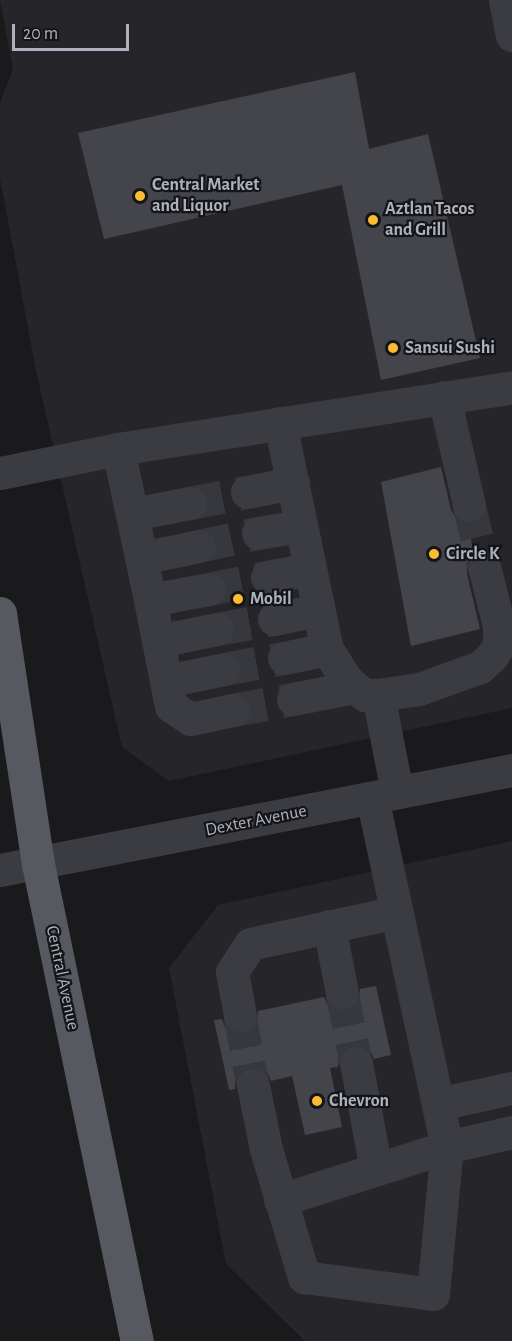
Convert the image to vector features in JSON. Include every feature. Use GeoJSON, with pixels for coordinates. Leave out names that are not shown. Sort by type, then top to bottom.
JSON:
{"type":"FeatureCollection","features":[{"type":"Feature","properties":{"kind":"main road","name":"Central Avenue"},"geometry":{"type":"LineString","coordinates":[[0,613],[38,864],[136,1341]]}},
{"type":"Feature","properties":{"kind":"street"},"geometry":{"type":"LineString","coordinates":[[504,0],[512,35]]}},
{"type":"Feature","properties":{"kind":"street"},"geometry":{"type":"LineString","coordinates":[[0,473],[118,449],[512,387]]}},
{"type":"Feature","properties":{"kind":"street"},"geometry":{"type":"LineString","coordinates":[[444,397],[469,505]]}},
{"type":"Feature","properties":{"kind":"street"},"geometry":{"type":"LineString","coordinates":[[254,1085],[266,1149],[304,1277],[434,1294],[447,1147],[397,912],[385,795],[366,691],[327,649],[280,423]]}},
{"type":"Feature","properties":{"kind":"street"},"geometry":{"type":"LineString","coordinates":[[118,449],[171,706],[190,719],[233,710]]}},
{"type":"Feature","properties":{"kind":"street"},"geometry":{"type":"LineString","coordinates":[[247,492],[293,483]]}},
{"type":"Feature","properties":{"kind":"street"},"geometry":{"type":"LineString","coordinates":[[132,514],[190,503]]}},
{"type":"Feature","properties":{"kind":"street"},"geometry":{"type":"LineString","coordinates":[[258,533],[300,526]]}},
{"type":"Feature","properties":{"kind":"street"},"geometry":{"type":"LineString","coordinates":[[141,558],[199,546]]}},
{"type":"Feature","properties":{"kind":"street"},"geometry":{"type":"LineString","coordinates":[[267,577],[309,569]]}},
{"type":"Feature","properties":{"kind":"street"},"geometry":{"type":"LineString","coordinates":[[293,699],[366,691],[419,689],[480,668],[499,645],[499,626],[485,570]]}},
{"type":"Feature","properties":{"kind":"street"},"geometry":{"type":"LineString","coordinates":[[150,600],[208,589]]}},
{"type":"Feature","properties":{"kind":"street"},"geometry":{"type":"LineString","coordinates":[[274,619],[318,610]]}},
{"type":"Feature","properties":{"kind":"street"},"geometry":{"type":"LineString","coordinates":[[158,640],[217,629]]}},
{"type":"Feature","properties":{"kind":"street"},"geometry":{"type":"LineString","coordinates":[[284,658],[327,649]]}},
{"type":"Feature","properties":{"kind":"street"},"geometry":{"type":"LineString","coordinates":[[166,681],[224,669]]}},
{"type":"Feature","properties":{"kind":"street","name":"Dexter Avenue"},"geometry":{"type":"LineString","coordinates":[[0,870],[512,770]]}},
{"type":"Feature","properties":{"kind":"street"},"geometry":{"type":"LineString","coordinates":[[240,1015],[232,972],[250,944],[397,912]]}},
{"type":"Feature","properties":{"kind":"street"},"geometry":{"type":"LineString","coordinates":[[329,926],[342,993]]}},
{"type":"Feature","properties":{"kind":"street"},"geometry":{"type":"LineString","coordinates":[[356,1063],[376,1169]]}},
{"type":"Feature","properties":{"kind":"street"},"geometry":{"type":"LineString","coordinates":[[438,1104],[512,1088]]}},
{"type":"Feature","properties":{"kind":"street"},"geometry":{"type":"LineString","coordinates":[[280,1200],[447,1147],[512,1132]]}},
{"type":"Feature","properties":{"kind":"shaded area"},"geometry":{"type":"Polygon","coordinates":[[[0,0],[512,0],[512,708],[169,781],[122,747],[36,371],[0,178],[0,103],[13,69],[0,0]]]}},
{"type":"Feature","properties":{"kind":"shaded area"},"geometry":{"type":"Polygon","coordinates":[[[512,841],[512,1341],[305,1341],[226,1264],[169,968],[218,905],[512,841]]]}},
{"type":"Feature","properties":{"kind":"building"},"geometry":{"type":"Polygon","coordinates":[[[355,72],[369,149],[428,134],[480,358],[381,380],[342,185],[104,239],[78,133],[355,72]]]}},
{"type":"Feature","properties":{"kind":"building","name":"Circle K"},"geometry":{"type":"Polygon","coordinates":[[[441,467],[451,510],[456,518],[468,523],[474,555],[467,564],[467,574],[480,629],[411,646],[381,482],[441,467]]]}},
{"type":"Feature","properties":{"kind":"building"},"geometry":{"type":"Polygon","coordinates":[[[376,986],[391,1055],[374,1059],[370,1050],[363,1046],[352,1045],[344,1048],[339,1056],[338,1067],[330,1068],[342,1127],[305,1135],[292,1076],[271,1081],[267,1072],[259,1067],[249,1067],[240,1071],[235,1079],[235,1089],[229,1090],[214,1020],[222,1019],[225,1027],[233,1032],[244,1033],[253,1029],[257,1022],[258,1011],[324,997],[328,1006],[335,1010],[346,1011],[355,1007],[359,1000],[360,989],[376,986]]]}},
{"type":"Feature","properties":{"kind":"tunnel"},"geometry":{"type":"LineString","coordinates":[[190,503],[247,492]]}},
{"type":"Feature","properties":{"kind":"tunnel"},"geometry":{"type":"LineString","coordinates":[[469,505],[485,570]]}},
{"type":"Feature","properties":{"kind":"tunnel"},"geometry":{"type":"LineString","coordinates":[[199,546],[258,533]]}},
{"type":"Feature","properties":{"kind":"tunnel"},"geometry":{"type":"LineString","coordinates":[[209,589],[267,577]]}},
{"type":"Feature","properties":{"kind":"tunnel"},"geometry":{"type":"LineString","coordinates":[[217,629],[274,619]]}},
{"type":"Feature","properties":{"kind":"tunnel"},"geometry":{"type":"LineString","coordinates":[[224,669],[284,658]]}},
{"type":"Feature","properties":{"kind":"tunnel"},"geometry":{"type":"LineString","coordinates":[[233,710],[293,699]]}},
{"type":"Feature","properties":{"kind":"tunnel"},"geometry":{"type":"LineString","coordinates":[[342,993],[356,1063]]}},
{"type":"Feature","properties":{"kind":"tunnel"},"geometry":{"type":"LineString","coordinates":[[240,1015],[253,1085]]}},
{"type":"Feature","properties":{"kind":"place","name":"Central Market and Liquor"},"geometry":{"type":"Point","coordinates":[140,196]}},
{"type":"Feature","properties":{"kind":"place","name":"Aztlan Tacos and Grill"},"geometry":{"type":"Point","coordinates":[373,220]}},
{"type":"Feature","properties":{"kind":"place","name":"Sansui Sushi"},"geometry":{"type":"Point","coordinates":[393,348]}},
{"type":"Feature","properties":{"kind":"place","name":"Circle K"},"geometry":{"type":"Point","coordinates":[434,554]}},
{"type":"Feature","properties":{"kind":"place","name":"Mobil"},"geometry":{"type":"Point","coordinates":[238,599]}},
{"type":"Feature","properties":{"kind":"place","name":"Chevron"},"geometry":{"type":"Point","coordinates":[317,1101]}}]}
